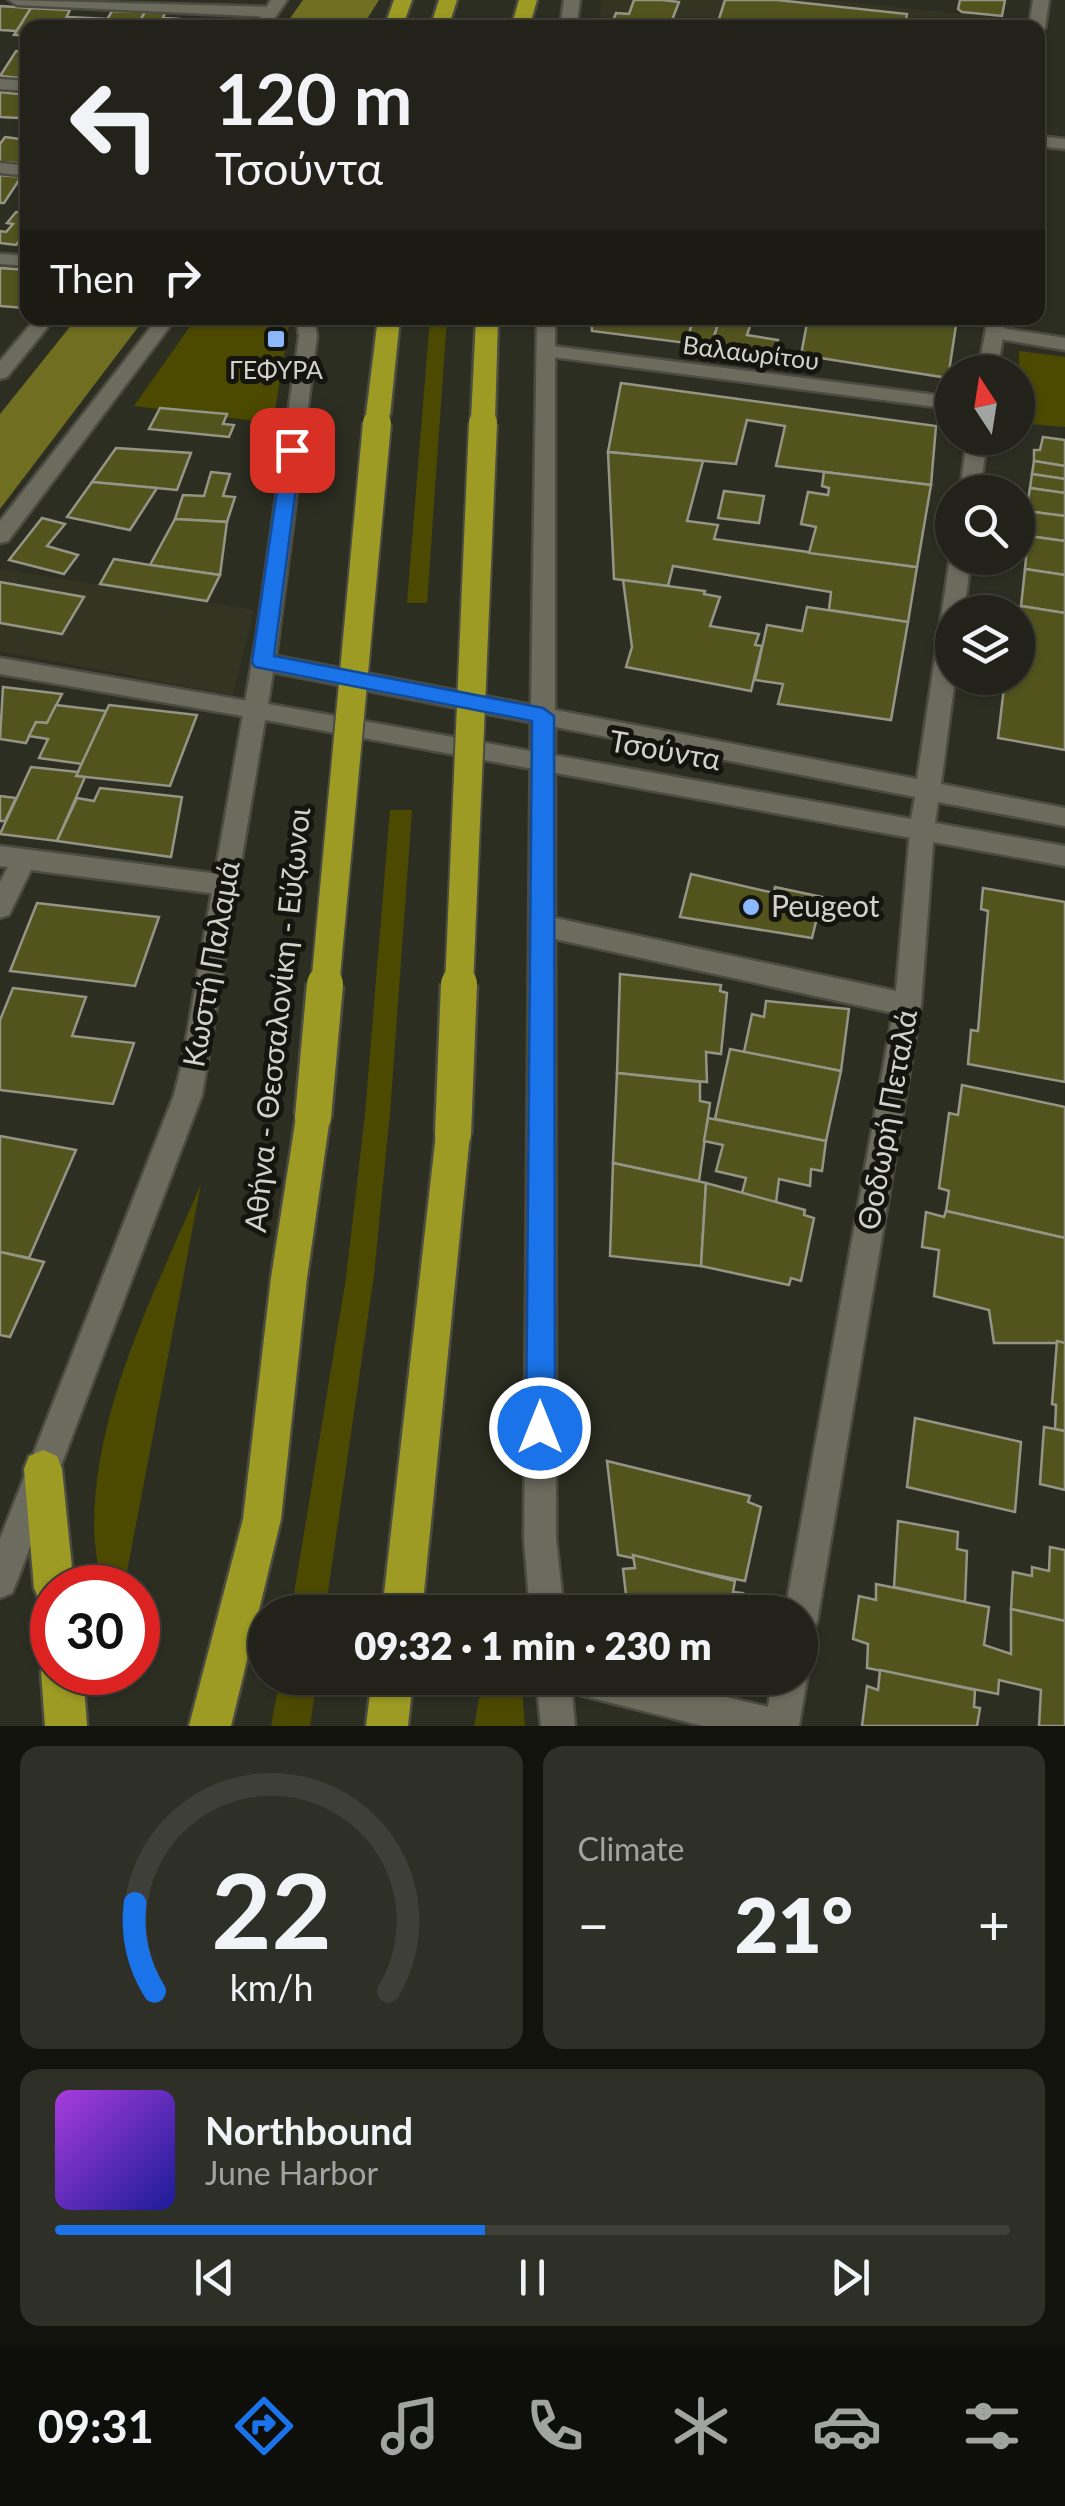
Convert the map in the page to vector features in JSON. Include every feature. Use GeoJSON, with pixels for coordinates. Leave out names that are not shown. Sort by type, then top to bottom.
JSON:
{"type":"FeatureCollection","features":[{"type":"Feature","properties":{"kind":"highway","name":"Αθήνα - Θεσσαλονίκη - Εύζωνοι"},"geometry":{"type":"LineString","coordinates":[[210,1726],[262,1519],[312,1117],[388,325]]}},
{"type":"Feature","properties":{"kind":"highway"},"geometry":{"type":"LineString","coordinates":[[404,1595],[453,1134],[487,325]]}},
{"type":"Feature","properties":{"kind":"highway"},"geometry":{"type":"LineString","coordinates":[[42,1469],[52,1565]]}},
{"type":"Feature","properties":{"kind":"highway"},"geometry":{"type":"LineString","coordinates":[[64,1695],[66,1726]]}},
{"type":"Feature","properties":{"kind":"highway"},"geometry":{"type":"LineString","coordinates":[[387,1726],[392,1695]]}},
{"type":"Feature","properties":{"kind":"street"},"geometry":{"type":"LineString","coordinates":[[17,0],[274,6]]}},
{"type":"Feature","properties":{"kind":"street"},"geometry":{"type":"LineString","coordinates":[[0,372],[40,325]]}},
{"type":"Feature","properties":{"kind":"street"},"geometry":{"type":"LineString","coordinates":[[0,536],[163,325]]}},
{"type":"Feature","properties":{"kind":"street","name":"Κωστή Παλαμά"},"geometry":{"type":"LineString","coordinates":[[0,1581],[188,1094],[263,662],[307,325]]}},
{"type":"Feature","properties":{"kind":"street"},"geometry":{"type":"LineString","coordinates":[[545,1595],[540,1540],[546,325]]}},
{"type":"Feature","properties":{"kind":"street"},"geometry":{"type":"LineString","coordinates":[[991,355],[996,325],[1065,344]]}},
{"type":"Feature","properties":{"kind":"street","name":"Βαλαωρίτου"},"geometry":{"type":"LineString","coordinates":[[544,351],[935,401]]}},
{"type":"Feature","properties":{"kind":"street","name":"Τσούντα"},"geometry":{"type":"LineString","coordinates":[[263,662],[1065,817]]}},
{"type":"Feature","properties":{"kind":"street","name":"Τσούντα"},"geometry":{"type":"LineString","coordinates":[[0,666],[1065,856]]}},
{"type":"Feature","properties":{"kind":"street","name":"Θοδωρή Πεταλά"},"geometry":{"type":"LineString","coordinates":[[805,1595],[908,1006],[922,831],[941,695]]}},
{"type":"Feature","properties":{"kind":"street"},"geometry":{"type":"LineString","coordinates":[[0,908],[12,858],[226,885]]}},
{"type":"Feature","properties":{"kind":"street"},"geometry":{"type":"LineString","coordinates":[[544,926],[908,1006]]}},
{"type":"Feature","properties":{"kind":"street"},"geometry":{"type":"LineString","coordinates":[[555,1695],[558,1726]]}},
{"type":"Feature","properties":{"kind":"street"},"geometry":{"type":"LineString","coordinates":[[648,1695],[778,1726],[786,1695]]}},
{"type":"Feature","properties":{"kind":"shaded area"},"geometry":{"type":"Polygon","coordinates":[[[303,0],[379,0],[366,20],[289,20],[303,0]]]}},
{"type":"Feature","properties":{"kind":"shaded area"},"geometry":{"type":"Polygon","coordinates":[[[602,0],[829,0],[1021,20],[599,20],[602,0]]]}},
{"type":"Feature","properties":{"kind":"shaded area"},"geometry":{"type":"Polygon","coordinates":[[[71,325],[140,325],[0,509],[0,414],[71,325]]]}},
{"type":"Feature","properties":{"kind":"shaded area"},"geometry":{"type":"Polygon","coordinates":[[[191,325],[289,325],[273,423],[134,406],[191,325]]]}},
{"type":"Feature","properties":{"kind":"shaded area"},"geometry":{"type":"Polygon","coordinates":[[[429,325],[447,325],[427,603],[407,603],[429,325]]]}},
{"type":"Feature","properties":{"kind":"shaded area"},"geometry":{"type":"Polygon","coordinates":[[[1019,351],[1065,357],[1065,427],[1035,424],[1035,355],[1019,355],[1019,351]]]}},
{"type":"Feature","properties":{"kind":"shaded area"},"geometry":{"type":"Polygon","coordinates":[[[0,569],[254,610],[233,695],[0,651],[0,569]]]}},
{"type":"Feature","properties":{"kind":"shaded area"},"geometry":{"type":"Polygon","coordinates":[[[390,810],[412,810],[374,1275],[327,1595],[294,1595],[346,1278],[365,1114],[390,810]]]}},
{"type":"Feature","properties":{"kind":"shaded area"},"geometry":{"type":"Polygon","coordinates":[[[201,1184],[128,1565],[98,1565],[94,1526],[105,1437],[116,1393],[147,1308],[201,1184]]]}},
{"type":"Feature","properties":{"kind":"shaded area"},"geometry":{"type":"Polygon","coordinates":[[[277,1695],[315,1695],[310,1726],[271,1726],[277,1695]]]}},
{"type":"Feature","properties":{"kind":"shaded area"},"geometry":{"type":"Polygon","coordinates":[[[480,1695],[522,1695],[525,1726],[474,1726],[480,1695]]]}},
{"type":"Feature","properties":{"kind":"building"},"geometry":{"type":"Polygon","coordinates":[[[634,0],[679,2],[672,20],[613,20],[616,13],[629,14],[634,0]]]}},
{"type":"Feature","properties":{"kind":"building"},"geometry":{"type":"Polygon","coordinates":[[[725,0],[777,0],[907,14],[906,20],[719,20],[725,0]]]}},
{"type":"Feature","properties":{"kind":"building"},"geometry":{"type":"Polygon","coordinates":[[[960,0],[1005,0],[1002,16],[962,12],[958,9],[960,0]]]}},
{"type":"Feature","properties":{"kind":"building"},"geometry":{"type":"Polygon","coordinates":[[[0,6],[31,8],[20,20],[17,31],[0,30],[0,6]]]}},
{"type":"Feature","properties":{"kind":"building"},"geometry":{"type":"Polygon","coordinates":[[[31,8],[70,10],[65,20],[23,20],[31,8]]]}},
{"type":"Feature","properties":{"kind":"building"},"geometry":{"type":"Polygon","coordinates":[[[112,11],[145,12],[140,20],[107,20],[112,11]]]}},
{"type":"Feature","properties":{"kind":"building"},"geometry":{"type":"Polygon","coordinates":[[[145,12],[165,13],[163,18],[179,19],[179,20],[140,20],[145,12]]]}},
{"type":"Feature","properties":{"kind":"building"},"geometry":{"type":"Polygon","coordinates":[[[67,17],[107,19],[106,20],[65,20],[67,17]]]}},
{"type":"Feature","properties":{"kind":"building"},"geometry":{"type":"Polygon","coordinates":[[[16,51],[20,52],[20,78],[0,76],[16,51]]]}},
{"type":"Feature","properties":{"kind":"building"},"geometry":{"type":"Polygon","coordinates":[[[0,92],[20,94],[18,118],[0,117],[0,92]]]}},
{"type":"Feature","properties":{"kind":"building"},"geometry":{"type":"Polygon","coordinates":[[[5,137],[20,139],[20,163],[0,162],[0,144],[5,137]]]}},
{"type":"Feature","properties":{"kind":"building"},"geometry":{"type":"Polygon","coordinates":[[[0,175],[20,177],[4,203],[0,203],[0,175]]]}},
{"type":"Feature","properties":{"kind":"building"},"geometry":{"type":"Polygon","coordinates":[[[20,212],[20,240],[16,245],[0,243],[0,231],[6,232],[13,224],[7,223],[20,212]]]}},
{"type":"Feature","properties":{"kind":"building"},"geometry":{"type":"Polygon","coordinates":[[[0,268],[20,269],[20,308],[0,306],[0,268]]]}},
{"type":"Feature","properties":{"kind":"building"},"geometry":{"type":"Polygon","coordinates":[[[592,325],[692,325],[686,343],[592,331],[592,325]]]}},
{"type":"Feature","properties":{"kind":"building"},"geometry":{"type":"Polygon","coordinates":[[[692,325],[718,325],[711,346],[686,343],[692,325]]]}},
{"type":"Feature","properties":{"kind":"building"},"geometry":{"type":"Polygon","coordinates":[[[718,325],[750,326],[747,335],[778,340],[774,355],[711,346],[718,325]]]}},
{"type":"Feature","properties":{"kind":"building"},"geometry":{"type":"Polygon","coordinates":[[[807,325],[956,325],[952,355],[935,355],[935,376],[801,355],[807,325]]]}},
{"type":"Feature","properties":{"kind":"building"},"geometry":{"type":"Polygon","coordinates":[[[621,383],[935,426],[931,485],[776,466],[785,426],[747,420],[736,464],[608,452],[621,383]]]}},
{"type":"Feature","properties":{"kind":"building"},"geometry":{"type":"Polygon","coordinates":[[[160,408],[227,414],[223,424],[234,425],[229,437],[149,429],[160,408]]]}},
{"type":"Feature","properties":{"kind":"building"},"geometry":{"type":"Polygon","coordinates":[[[1043,437],[1065,440],[1065,466],[1034,461],[1035,450],[1040,450],[1043,437]]]}},
{"type":"Feature","properties":{"kind":"building"},"geometry":{"type":"Polygon","coordinates":[[[116,448],[191,453],[177,490],[92,482],[116,448]]]}},
{"type":"Feature","properties":{"kind":"building"},"geometry":{"type":"Polygon","coordinates":[[[608,452],[703,461],[687,521],[718,525],[714,539],[917,567],[908,622],[829,610],[831,592],[673,566],[668,586],[614,579],[608,452]]]}},
{"type":"Feature","properties":{"kind":"building"},"geometry":{"type":"Polygon","coordinates":[[[1034,461],[1065,466],[1065,479],[1032,474],[1034,461]]]}},
{"type":"Feature","properties":{"kind":"building"},"geometry":{"type":"Polygon","coordinates":[[[211,472],[230,474],[223,496],[235,497],[227,522],[175,519],[183,495],[204,496],[211,472]]]}},
{"type":"Feature","properties":{"kind":"building"},"geometry":{"type":"Polygon","coordinates":[[[824,472],[931,485],[917,567],[809,553],[816,527],[801,524],[808,492],[828,495],[829,488],[822,486],[824,472]]]}},
{"type":"Feature","properties":{"kind":"building"},"geometry":{"type":"Polygon","coordinates":[[[1032,474],[1065,479],[1065,493],[1035,489],[1035,475],[1032,474]]]}},
{"type":"Feature","properties":{"kind":"building"},"geometry":{"type":"Polygon","coordinates":[[[92,482],[157,488],[130,530],[67,517],[92,482]]]}},
{"type":"Feature","properties":{"kind":"building"},"geometry":{"type":"Polygon","coordinates":[[[1035,489],[1065,493],[1065,516],[1035,512],[1035,489]]]}},
{"type":"Feature","properties":{"kind":"building"},"geometry":{"type":"Polygon","coordinates":[[[724,491],[764,496],[759,523],[718,518],[724,491]]]}},
{"type":"Feature","properties":{"kind":"building"},"geometry":{"type":"Polygon","coordinates":[[[1035,512],[1065,516],[1065,541],[1035,537],[1035,512]]]}},
{"type":"Feature","properties":{"kind":"building"},"geometry":{"type":"Polygon","coordinates":[[[42,518],[65,524],[47,546],[78,555],[64,574],[9,560],[42,518]]]}},
{"type":"Feature","properties":{"kind":"building"},"geometry":{"type":"Polygon","coordinates":[[[175,519],[227,522],[220,575],[150,565],[175,519]]]}},
{"type":"Feature","properties":{"kind":"building"},"geometry":{"type":"Polygon","coordinates":[[[1035,537],[1065,541],[1065,575],[1035,570],[1035,537]]]}},
{"type":"Feature","properties":{"kind":"building"},"geometry":{"type":"Polygon","coordinates":[[[114,559],[220,575],[207,601],[100,584],[114,559]]]}},
{"type":"Feature","properties":{"kind":"building"},"geometry":{"type":"Polygon","coordinates":[[[1035,570],[1065,575],[1065,613],[1035,608],[1035,595],[1022,595],[1024,575],[1035,575],[1035,570]]]}},
{"type":"Feature","properties":{"kind":"building"},"geometry":{"type":"Polygon","coordinates":[[[623,580],[705,591],[704,594],[720,597],[710,626],[759,634],[755,645],[762,646],[751,691],[626,667],[632,647],[623,580]]]}},
{"type":"Feature","properties":{"kind":"building"},"geometry":{"type":"Polygon","coordinates":[[[0,582],[84,597],[62,634],[0,623],[0,582]]]}},
{"type":"Feature","properties":{"kind":"building"},"geometry":{"type":"Polygon","coordinates":[[[807,607],[908,622],[891,720],[778,704],[783,684],[755,680],[767,625],[802,631],[807,607]]]}},
{"type":"Feature","properties":{"kind":"building"},"geometry":{"type":"Polygon","coordinates":[[[1035,608],[1065,613],[1065,750],[998,738],[1003,695],[1035,695],[1035,608]]]}},
{"type":"Feature","properties":{"kind":"building"},"geometry":{"type":"Polygon","coordinates":[[[3,687],[62,694],[47,723],[36,722],[26,743],[0,739],[3,687]]]}},
{"type":"Feature","properties":{"kind":"building"},"geometry":{"type":"Polygon","coordinates":[[[56,705],[106,711],[82,764],[39,758],[48,739],[29,736],[36,722],[47,723],[56,705]]]}},
{"type":"Feature","properties":{"kind":"building"},"geometry":{"type":"Polygon","coordinates":[[[109,705],[197,715],[170,786],[76,776],[109,705]]]}},
{"type":"Feature","properties":{"kind":"building"},"geometry":{"type":"Polygon","coordinates":[[[31,767],[78,772],[76,776],[85,777],[57,841],[0,834],[31,767]]]}},
{"type":"Feature","properties":{"kind":"building"},"geometry":{"type":"Polygon","coordinates":[[[100,788],[182,797],[171,857],[57,841],[77,798],[94,801],[100,788]]]}},
{"type":"Feature","properties":{"kind":"building"},"geometry":{"type":"Polygon","coordinates":[[[0,796],[16,798],[5,821],[0,821],[0,796]]]}},
{"type":"Feature","properties":{"kind":"building","name":"Peugeot"},"geometry":{"type":"Polygon","coordinates":[[[691,874],[774,893],[775,887],[822,897],[812,938],[680,917],[691,874]]]}},
{"type":"Feature","properties":{"kind":"building"},"geometry":{"type":"Polygon","coordinates":[[[983,888],[1065,902],[1065,1082],[968,1064],[971,1030],[978,1031],[988,911],[981,909],[983,888]]]}},
{"type":"Feature","properties":{"kind":"building"},"geometry":{"type":"Polygon","coordinates":[[[37,903],[159,917],[135,986],[10,971],[37,903]]]}},
{"type":"Feature","properties":{"kind":"building"},"geometry":{"type":"Polygon","coordinates":[[[620,974],[721,985],[720,991],[727,993],[721,1054],[706,1052],[707,1082],[617,1073],[620,974]]]}},
{"type":"Feature","properties":{"kind":"building"},"geometry":{"type":"Polygon","coordinates":[[[13,988],[86,997],[72,1036],[134,1043],[113,1104],[0,1090],[0,1020],[13,988]]]}},
{"type":"Feature","properties":{"kind":"building"},"geometry":{"type":"Polygon","coordinates":[[[766,1001],[849,1009],[841,1071],[744,1052],[752,1014],[764,1017],[766,1001]]]}},
{"type":"Feature","properties":{"kind":"building"},"geometry":{"type":"Polygon","coordinates":[[[730,1049],[841,1071],[826,1141],[715,1119],[730,1049]]]}},
{"type":"Feature","properties":{"kind":"building"},"geometry":{"type":"Polygon","coordinates":[[[617,1073],[700,1082],[700,1101],[710,1103],[699,1181],[613,1163],[617,1073]]]}},
{"type":"Feature","properties":{"kind":"building"},"geometry":{"type":"Polygon","coordinates":[[[962,1085],[1065,1107],[1065,1238],[946,1211],[949,1191],[939,1188],[949,1113],[958,1115],[962,1085]]]}},
{"type":"Feature","properties":{"kind":"building"},"geometry":{"type":"Polygon","coordinates":[[[708,1118],[826,1141],[822,1171],[811,1169],[810,1186],[779,1179],[776,1203],[742,1193],[746,1178],[716,1171],[723,1145],[704,1141],[708,1118]]]}},
{"type":"Feature","properties":{"kind":"building"},"geometry":{"type":"Polygon","coordinates":[[[0,1136],[76,1150],[29,1258],[0,1252],[0,1136]]]}},
{"type":"Feature","properties":{"kind":"building"},"geometry":{"type":"Polygon","coordinates":[[[613,1163],[706,1183],[701,1266],[610,1256],[613,1163]]]}},
{"type":"Feature","properties":{"kind":"building"},"geometry":{"type":"Polygon","coordinates":[[[706,1183],[805,1210],[804,1215],[814,1218],[801,1281],[791,1278],[789,1285],[701,1266],[706,1183]]]}},
{"type":"Feature","properties":{"kind":"building"},"geometry":{"type":"Polygon","coordinates":[[[946,1211],[1065,1238],[1065,1343],[994,1343],[989,1310],[934,1296],[939,1250],[922,1247],[926,1212],[944,1217],[946,1211]]]}},
{"type":"Feature","properties":{"kind":"building"},"geometry":{"type":"Polygon","coordinates":[[[0,1252],[44,1262],[10,1337],[0,1335],[0,1252]]]}},
{"type":"Feature","properties":{"kind":"building"},"geometry":{"type":"Polygon","coordinates":[[[1057,1341],[1065,1343],[1065,1431],[1055,1429],[1056,1405],[1052,1404],[1057,1341]]]}},
{"type":"Feature","properties":{"kind":"building"},"geometry":{"type":"Polygon","coordinates":[[[915,1418],[1021,1442],[1015,1512],[907,1487],[915,1418]]]}},
{"type":"Feature","properties":{"kind":"building"},"geometry":{"type":"Polygon","coordinates":[[[1044,1427],[1065,1431],[1065,1490],[1040,1484],[1044,1427]]]}},
{"type":"Feature","properties":{"kind":"building"},"geometry":{"type":"Polygon","coordinates":[[[607,1461],[750,1496],[748,1502],[761,1507],[745,1581],[618,1555],[607,1461]]]}},
{"type":"Feature","properties":{"kind":"building"},"geometry":{"type":"Polygon","coordinates":[[[898,1521],[958,1532],[957,1549],[967,1551],[965,1602],[894,1587],[898,1521]]]}},
{"type":"Feature","properties":{"kind":"building"},"geometry":{"type":"Polygon","coordinates":[[[1050,1547],[1065,1550],[1065,1621],[1011,1609],[1013,1572],[1032,1576],[1032,1567],[1049,1571],[1050,1547]]]}},
{"type":"Feature","properties":{"kind":"building"},"geometry":{"type":"Polygon","coordinates":[[[633,1555],[735,1581],[733,1592],[743,1595],[626,1595],[623,1569],[635,1568],[633,1555]]]}},
{"type":"Feature","properties":{"kind":"building"},"geometry":{"type":"Polygon","coordinates":[[[876,1584],[989,1607],[984,1645],[1011,1654],[1011,1609],[1065,1621],[1065,1726],[1039,1726],[1041,1690],[999,1680],[998,1694],[867,1668],[868,1644],[853,1639],[859,1596],[876,1600],[876,1584]]]}},
{"type":"Feature","properties":{"kind":"building"},"geometry":{"type":"Polygon","coordinates":[[[880,1670],[975,1690],[974,1707],[980,1708],[977,1726],[862,1726],[867,1686],[878,1690],[880,1670]]]}},
{"type":"Feature","properties":{"kind":"place","name":"ΓΕΦΥΡΑ"},"geometry":{"type":"Point","coordinates":[276,339]}},
{"type":"Feature","properties":{"kind":"place","name":"Peugeot"},"geometry":{"type":"Point","coordinates":[751,907]}},
{"type":"Feature","properties":{"kind":"route"},"geometry":{"type":"LineString","coordinates":[[292,450],[263,662],[543,716],[540,1428]]}}]}
